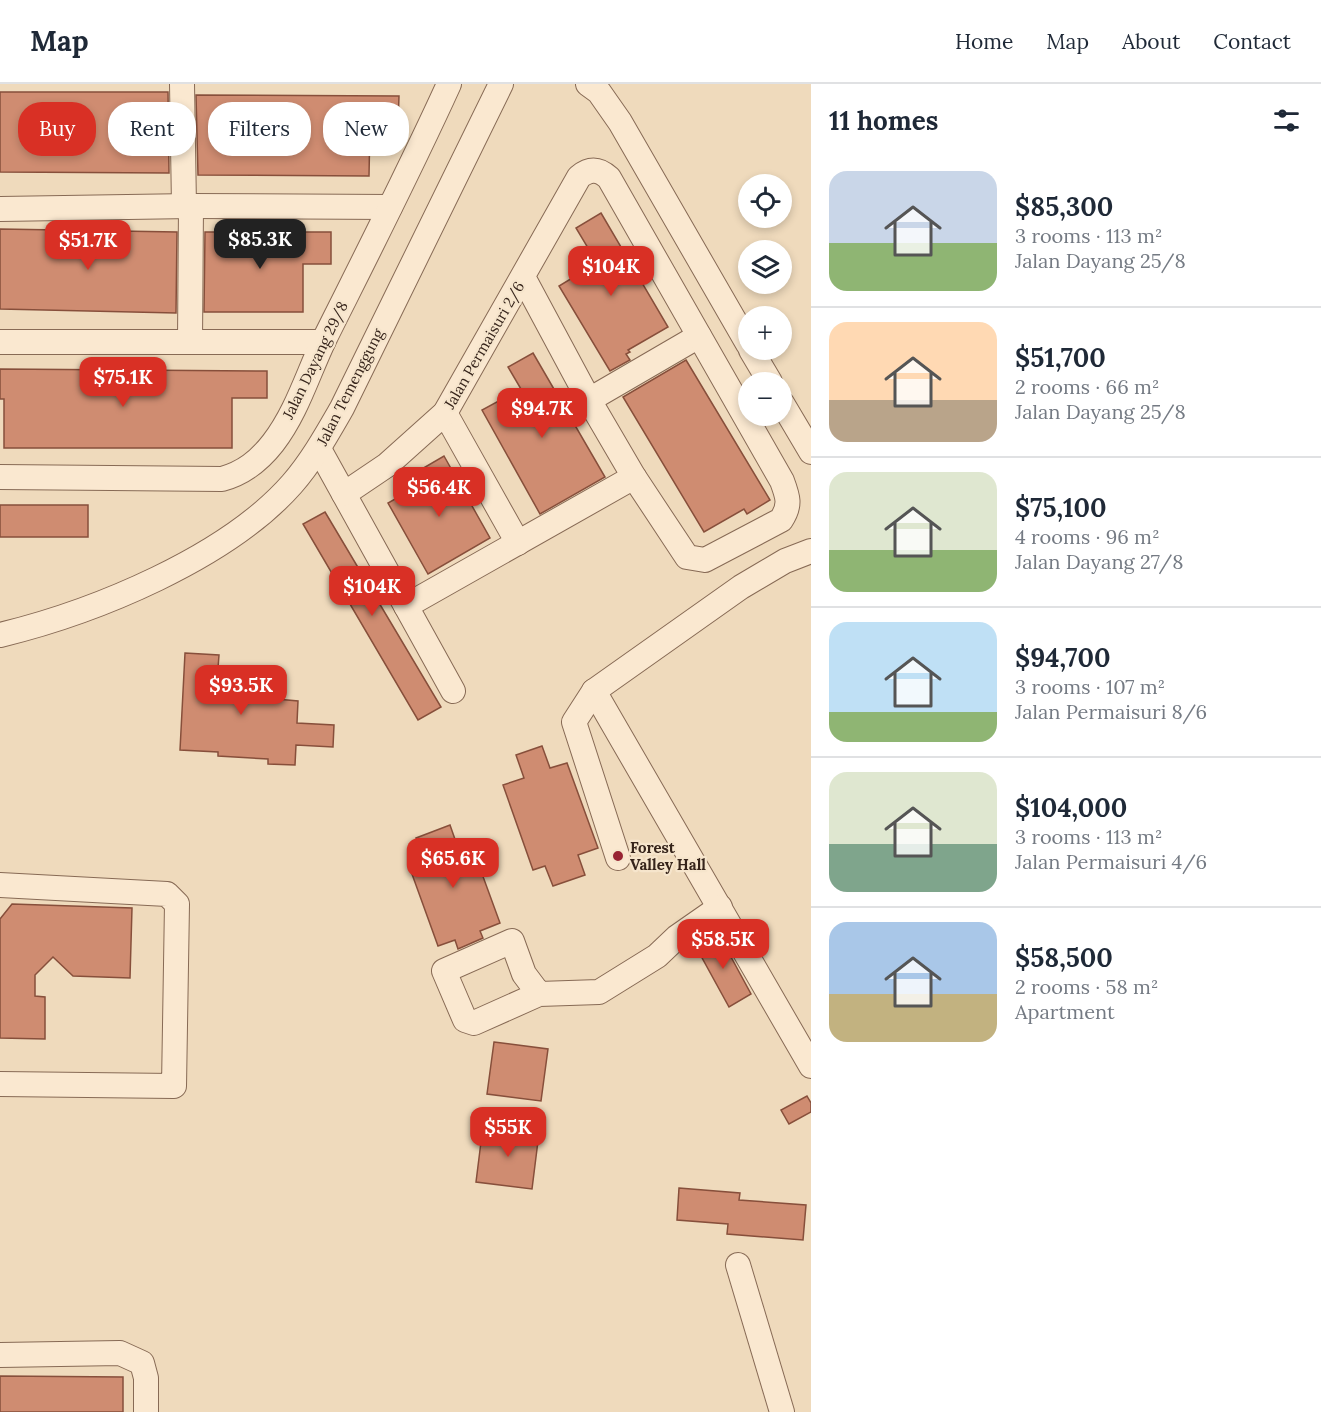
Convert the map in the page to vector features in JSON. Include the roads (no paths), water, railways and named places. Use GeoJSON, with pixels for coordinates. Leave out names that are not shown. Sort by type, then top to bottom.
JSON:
{"type":"FeatureCollection","features":[{"type":"Feature","properties":{"kind":"street"},"geometry":{"type":"LineString","coordinates":[[182,84],[190,342]]}},
{"type":"Feature","properties":{"kind":"street","name":"Jalan Dayang 29/8"},"geometry":{"type":"LineString","coordinates":[[0,477],[222,479],[242,472],[255,463],[273,443],[292,413],[323,342],[449,84]]}},
{"type":"Feature","properties":{"kind":"street","name":"Jalan Temenggung"},"geometry":{"type":"LineString","coordinates":[[0,635],[99,604],[176,569],[253,522],[292,484],[319,449],[342,408],[499,84]]}},
{"type":"Feature","properties":{"kind":"street"},"geometry":{"type":"LineString","coordinates":[[588,84],[599,92],[620,122],[738,327]]}},
{"type":"Feature","properties":{"kind":"street","name":"Jalan Permaisuri 2/6"},"geometry":{"type":"LineString","coordinates":[[344,494],[387,465],[446,413],[579,177],[586,172],[602,171],[609,178],[699,336]]}},
{"type":"Feature","properties":{"kind":"street"},"geometry":{"type":"LineString","coordinates":[[0,209],[187,206],[390,207]]}},
{"type":"Feature","properties":{"kind":"street"},"geometry":{"type":"LineString","coordinates":[[523,277],[589,400],[634,477],[687,557],[705,560],[781,520],[788,510],[789,498],[782,481],[699,336],[589,400]]}},
{"type":"Feature","properties":{"kind":"street"},"geometry":{"type":"LineString","coordinates":[[0,342],[323,342]]}},
{"type":"Feature","properties":{"kind":"street"},"geometry":{"type":"LineString","coordinates":[[446,413],[518,543]]}},
{"type":"Feature","properties":{"kind":"street"},"geometry":{"type":"LineString","coordinates":[[792,420],[811,452]]}},
{"type":"Feature","properties":{"kind":"street"},"geometry":{"type":"LineString","coordinates":[[319,449],[453,691]]}},
{"type":"Feature","properties":{"kind":"street"},"geometry":{"type":"LineString","coordinates":[[406,606],[634,477]]}},
{"type":"Feature","properties":{"kind":"street"},"geometry":{"type":"LineString","coordinates":[[618,858],[574,722],[594,691],[741,587],[785,561],[811,551]]}},
{"type":"Feature","properties":{"kind":"street"},"geometry":{"type":"LineString","coordinates":[[594,691],[811,1066]]}},
{"type":"Feature","properties":{"kind":"street"},"geometry":{"type":"LineString","coordinates":[[0,885],[167,894],[177,904],[174,1086],[0,1084]]}},
{"type":"Feature","properties":{"kind":"street"},"geometry":{"type":"LineString","coordinates":[[539,994],[599,992],[657,956],[677,937],[720,908]]}},
{"type":"Feature","properties":{"kind":"street"},"geometry":{"type":"LineString","coordinates":[[738,1264],[782,1412]]}},
{"type":"Feature","properties":{"kind":"street"},"geometry":{"type":"LineString","coordinates":[[0,1355],[120,1353],[142,1363],[146,1378],[146,1412]]}},
{"type":"Feature","properties":{"kind":"place","name":"Forest Valley Hall"},"geometry":{"type":"Point","coordinates":[618,856]}}]}
